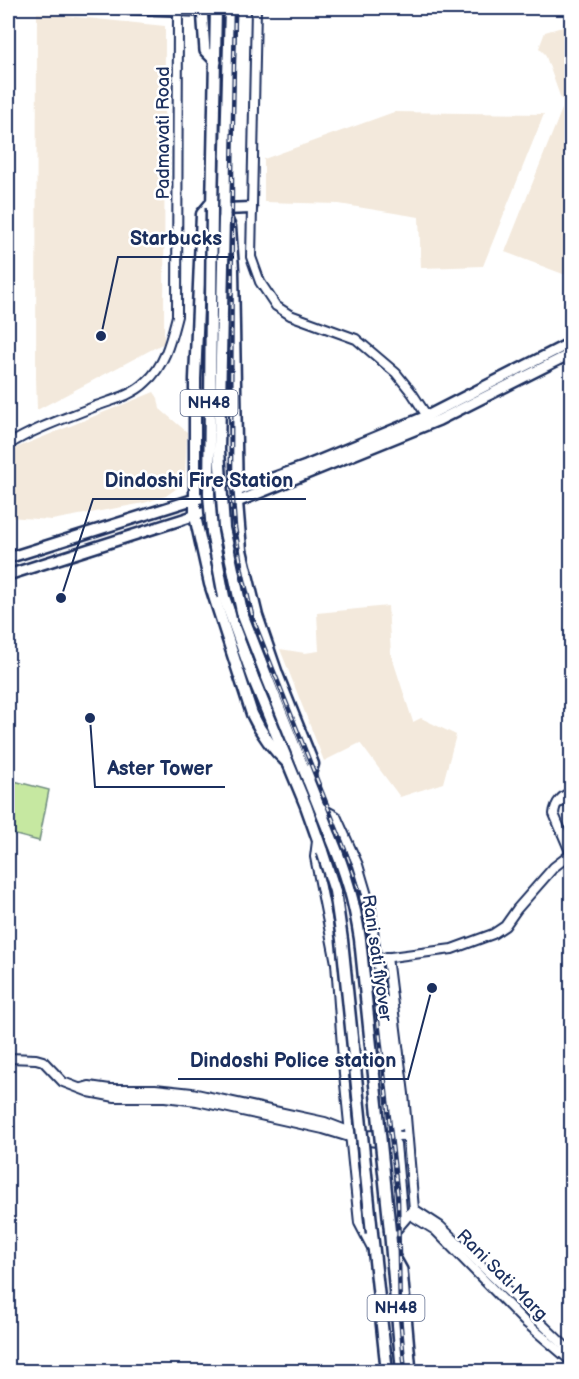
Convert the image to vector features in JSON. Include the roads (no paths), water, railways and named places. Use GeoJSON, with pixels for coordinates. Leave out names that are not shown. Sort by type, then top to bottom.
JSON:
{"type":"FeatureCollection","features":[{"type":"Feature","properties":{"kind":"highway","name":"NH48"},"geometry":{"type":"LineString","coordinates":[[216,8],[209,436],[211,523],[224,597],[318,842]]}},
{"type":"Feature","properties":{"kind":"highway","name":"NH48"},"geometry":{"type":"LineString","coordinates":[[230,8],[219,450],[224,528],[243,616],[318,806]]}},
{"type":"Feature","properties":{"kind":"highway"},"geometry":{"type":"LineString","coordinates":[[212,205],[202,214],[195,407],[195,516],[210,584],[252,714],[260,732],[288,763]]}},
{"type":"Feature","properties":{"kind":"highway"},"geometry":{"type":"LineString","coordinates":[[252,208],[224,214],[230,227],[233,269],[237,496],[241,550],[247,579],[277,674],[313,764],[308,780]]}},
{"type":"Feature","properties":{"kind":"highway"},"geometry":{"type":"LineString","coordinates":[[195,407],[236,408]]}},
{"type":"Feature","properties":{"kind":"highway","name":"Rani sati flyover"},"geometry":{"type":"LineString","coordinates":[[318,806],[355,903],[391,1240]]}},
{"type":"Feature","properties":{"kind":"highway","name":"Rani sati flyover"},"geometry":{"type":"LineString","coordinates":[[318,842],[335,891],[342,940],[374,1253]]}},
{"type":"Feature","properties":{"kind":"highway","name":"NH48"},"geometry":{"type":"LineString","coordinates":[[391,1240],[402,1371]]}},
{"type":"Feature","properties":{"kind":"highway","name":"NH48"},"geometry":{"type":"LineString","coordinates":[[374,1253],[387,1371]]}},
{"type":"Feature","properties":{"kind":"main road"},"geometry":{"type":"LineString","coordinates":[[202,10],[205,51],[216,62]]}},
{"type":"Feature","properties":{"kind":"main road"},"geometry":{"type":"LineString","coordinates":[[8,575],[195,516],[306,466],[427,416],[572,342]]}},
{"type":"Feature","properties":{"kind":"main road"},"geometry":{"type":"LineString","coordinates":[[8,558],[195,499],[237,496],[439,420],[572,353]]}},
{"type":"Feature","properties":{"kind":"main road"},"geometry":{"type":"LineString","coordinates":[[391,1240],[402,1270],[411,1371]]}},
{"type":"Feature","properties":{"kind":"street"},"geometry":{"type":"LineString","coordinates":[[88,8],[202,10]]}},
{"type":"Feature","properties":{"kind":"street"},"geometry":{"type":"LineString","coordinates":[[256,8],[251,257],[260,282],[276,306],[290,315],[356,339],[396,374],[427,416]]}},
{"type":"Feature","properties":{"kind":"street","name":"Padmavati Road"},"geometry":{"type":"LineString","coordinates":[[8,445],[25,434],[126,395],[146,383],[159,366],[170,344],[177,316],[178,10]]}},
{"type":"Feature","properties":{"kind":"street"},"geometry":{"type":"LineString","coordinates":[[382,958],[452,949],[493,934],[505,926],[554,867],[571,854],[554,819],[554,810],[564,795],[572,792]]}},
{"type":"Feature","properties":{"kind":"street"},"geometry":{"type":"LineString","coordinates":[[558,803],[572,799]]}},
{"type":"Feature","properties":{"kind":"street"},"geometry":{"type":"LineString","coordinates":[[318,806],[336,816],[358,865],[382,958],[409,1214],[391,1240]]}},
{"type":"Feature","properties":{"kind":"street"},"geometry":{"type":"LineString","coordinates":[[318,842],[315,857],[336,963],[359,1223],[374,1253]]}},
{"type":"Feature","properties":{"kind":"street"},"geometry":{"type":"LineString","coordinates":[[382,958],[387,1064],[402,1136]]}},
{"type":"Feature","properties":{"kind":"street"},"geometry":{"type":"LineString","coordinates":[[8,1058],[43,1061],[63,1082],[89,1092],[115,1097],[171,1098],[243,1107],[324,1126],[351,1135],[396,1144],[409,1214]]}},
{"type":"Feature","properties":{"kind":"street"},"geometry":{"type":"LineString","coordinates":[[351,1135],[402,1136]]}},
{"type":"Feature","properties":{"kind":"street","name":"Rani Sati Marg"},"geometry":{"type":"LineString","coordinates":[[409,1214],[435,1230],[572,1353]]}},
{"type":"Feature","properties":{"kind":"street","name":"Rani Sati Marg"},"geometry":{"type":"LineString","coordinates":[[471,1261],[524,1321],[572,1362]]}},
{"type":"Feature","properties":{"kind":"railway"},"geometry":{"type":"LineString","coordinates":[[235,8],[231,472],[235,527],[253,619],[345,850],[361,896],[368,932],[398,1198],[400,1316],[405,1372]]}},
{"type":"Feature","properties":{"kind":"place","name":"Starbucks"},"geometry":{"type":"Point","coordinates":[101,336]}},
{"type":"Feature","properties":{"kind":"place","name":"Dindoshi Fire Station"},"geometry":{"type":"Point","coordinates":[61,598]}},
{"type":"Feature","properties":{"kind":"place","name":"Aster Tower"},"geometry":{"type":"Point","coordinates":[90,718]}},
{"type":"Feature","properties":{"kind":"place","name":"Dindoshi Police station"},"geometry":{"type":"Point","coordinates":[432,988]}}]}
